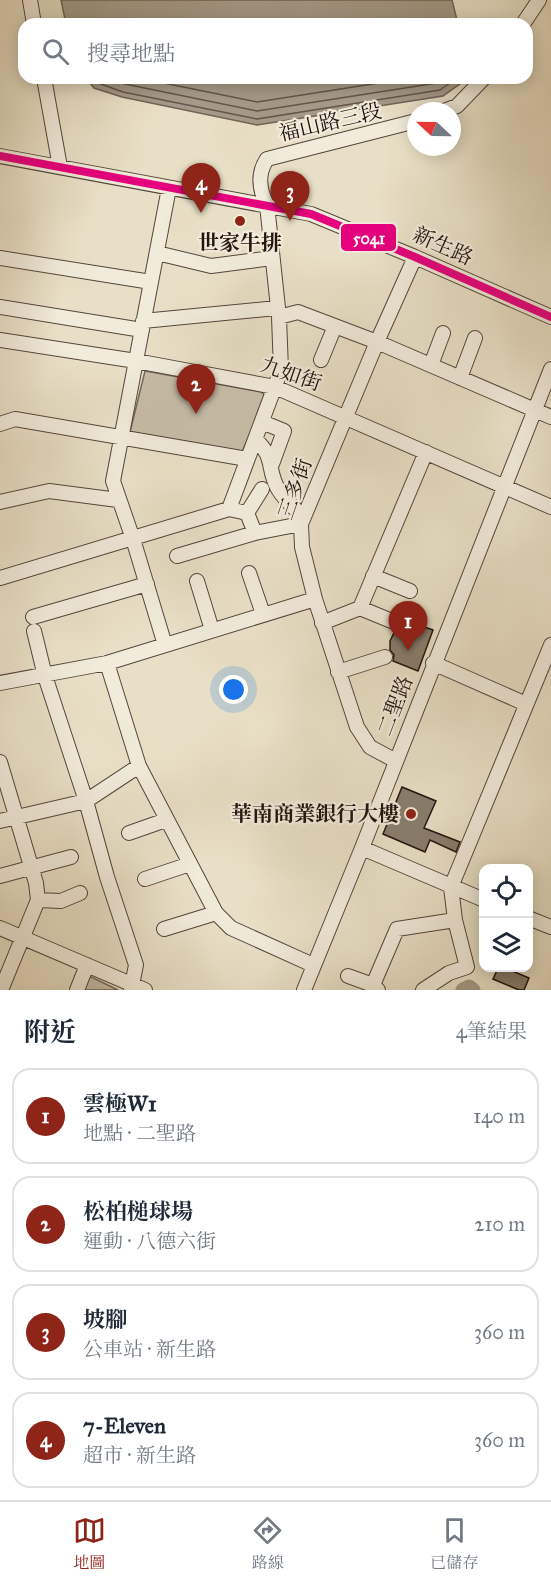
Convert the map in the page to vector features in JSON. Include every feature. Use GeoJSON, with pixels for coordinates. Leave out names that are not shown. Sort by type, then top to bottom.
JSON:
{"type":"FeatureCollection","features":[{"type":"Feature","properties":{"kind":"street"},"geometry":{"type":"LineString","coordinates":[[30,0],[33,18]]}},
{"type":"Feature","properties":{"kind":"street"},"geometry":{"type":"LineString","coordinates":[[527,18],[539,0]]}},
{"type":"Feature","properties":{"kind":"street"},"geometry":{"type":"LineString","coordinates":[[45,84],[60,167]]}},
{"type":"Feature","properties":{"kind":"street"},"geometry":{"type":"LineString","coordinates":[[461,102],[478,84]]}},
{"type":"Feature","properties":{"kind":"street","name":"福山路三段"},"geometry":{"type":"LineString","coordinates":[[229,509],[281,370],[278,313],[267,205],[261,191],[261,168],[267,159],[407,123]]}},
{"type":"Feature","properties":{"kind":"street","name":"新生路"},"geometry":{"type":"LineString","coordinates":[[0,156],[311,214],[415,256],[551,317]]}},
{"type":"Feature","properties":{"kind":"street"},"geometry":{"type":"LineString","coordinates":[[165,645],[113,481],[169,188]]}},
{"type":"Feature","properties":{"kind":"street"},"geometry":{"type":"LineString","coordinates":[[157,253],[211,266],[272,258]]}},
{"type":"Feature","properties":{"kind":"street","name":"三多街"},"geometry":{"type":"LineString","coordinates":[[396,761],[370,747],[357,727],[315,599],[302,548],[302,520],[415,256]]}},
{"type":"Feature","properties":{"kind":"street"},"geometry":{"type":"LineString","coordinates":[[0,258],[151,282]]}},
{"type":"Feature","properties":{"kind":"street"},"geometry":{"type":"LineString","coordinates":[[0,307],[142,326],[298,312],[377,342],[551,417]]}},
{"type":"Feature","properties":{"kind":"street"},"geometry":{"type":"LineString","coordinates":[[321,360],[335,326]]}},
{"type":"Feature","properties":{"kind":"street"},"geometry":{"type":"LineString","coordinates":[[431,365],[443,333]]}},
{"type":"Feature","properties":{"kind":"street"},"geometry":{"type":"LineString","coordinates":[[460,378],[475,339]]}},
{"type":"Feature","properties":{"kind":"street","name":"九如街"},"geometry":{"type":"LineString","coordinates":[[0,340],[136,361],[275,387],[551,507]]}},
{"type":"Feature","properties":{"kind":"street","name":"二聖路"},"geometry":{"type":"LineString","coordinates":[[304,990],[550,375]]}},
{"type":"Feature","properties":{"kind":"street"},"geometry":{"type":"LineString","coordinates":[[0,424],[15,419],[120,439],[247,459]]}},
{"type":"Feature","properties":{"kind":"street"},"geometry":{"type":"LineString","coordinates":[[262,422],[284,431],[272,464]]}},
{"type":"Feature","properties":{"kind":"street"},"geometry":{"type":"LineString","coordinates":[[177,556],[302,520],[277,488],[272,464],[264,448],[255,439]]}},
{"type":"Feature","properties":{"kind":"street"},"geometry":{"type":"LineString","coordinates":[[360,608],[426,452]]}},
{"type":"Feature","properties":{"kind":"street"},"geometry":{"type":"LineString","coordinates":[[247,513],[262,489]]}},
{"type":"Feature","properties":{"kind":"street"},"geometry":{"type":"LineString","coordinates":[[0,502],[49,491],[118,500]]}},
{"type":"Feature","properties":{"kind":"street"},"geometry":{"type":"LineString","coordinates":[[0,578],[229,509],[247,513]]}},
{"type":"Feature","properties":{"kind":"street"},"geometry":{"type":"LineString","coordinates":[[247,513],[255,533]]}},
{"type":"Feature","properties":{"kind":"street"},"geometry":{"type":"LineString","coordinates":[[249,573],[263,614]]}},
{"type":"Feature","properties":{"kind":"street"},"geometry":{"type":"LineString","coordinates":[[373,576],[410,591]]}},
{"type":"Feature","properties":{"kind":"street"},"geometry":{"type":"LineString","coordinates":[[196,581],[212,630]]}},
{"type":"Feature","properties":{"kind":"street"},"geometry":{"type":"LineString","coordinates":[[33,617],[147,584]]}},
{"type":"Feature","properties":{"kind":"street"},"geometry":{"type":"LineString","coordinates":[[0,683],[107,663],[315,599]]}},
{"type":"Feature","properties":{"kind":"street"},"geometry":{"type":"LineString","coordinates":[[322,623],[360,608],[394,622]]}},
{"type":"Feature","properties":{"kind":"street"},"geometry":{"type":"LineString","coordinates":[[0,928],[136,988],[136,965],[45,676],[34,631]]}},
{"type":"Feature","properties":{"kind":"street"},"geometry":{"type":"LineString","coordinates":[[423,990],[449,973],[467,967],[455,920],[451,887],[551,645]]}},
{"type":"Feature","properties":{"kind":"street"},"geometry":{"type":"LineString","coordinates":[[338,672],[385,657]]}},
{"type":"Feature","properties":{"kind":"street"},"geometry":{"type":"LineString","coordinates":[[107,663],[139,766],[216,913],[231,928],[313,965]]}},
{"type":"Feature","properties":{"kind":"street"},"geometry":{"type":"LineString","coordinates":[[434,663],[526,704]]}},
{"type":"Feature","properties":{"kind":"street"},"geometry":{"type":"LineString","coordinates":[[0,762],[2,778],[36,883],[38,900],[1,990]]}},
{"type":"Feature","properties":{"kind":"street"},"geometry":{"type":"LineString","coordinates":[[0,821],[86,801],[139,766]]}},
{"type":"Feature","properties":{"kind":"street"},"geometry":{"type":"LineString","coordinates":[[129,833],[166,820]]}},
{"type":"Feature","properties":{"kind":"street"},"geometry":{"type":"LineString","coordinates":[[362,848],[479,898]]}},
{"type":"Feature","properties":{"kind":"street"},"geometry":{"type":"LineString","coordinates":[[0,876],[71,857]]}},
{"type":"Feature","properties":{"kind":"street"},"geometry":{"type":"LineString","coordinates":[[145,879],[190,864]]}},
{"type":"Feature","properties":{"kind":"street"},"geometry":{"type":"LineString","coordinates":[[38,900],[61,901],[80,894]]}},
{"type":"Feature","properties":{"kind":"street"},"geometry":{"type":"LineString","coordinates":[[164,930],[216,913]]}},
{"type":"Feature","properties":{"kind":"street"},"geometry":{"type":"LineString","coordinates":[[348,976],[376,988],[397,929],[455,920]]}},
{"type":"Feature","properties":{"kind":"street"},"geometry":{"type":"LineString","coordinates":[[533,920],[551,927]]}},
{"type":"Feature","properties":{"kind":"street"},"geometry":{"type":"LineString","coordinates":[[77,990],[87,965]]}},
{"type":"Feature","properties":{"kind":"shaded area"},"geometry":{"type":"Polygon","coordinates":[[[145,371],[261,392],[266,396],[242,452],[130,432],[145,371]]]}},
{"type":"Feature","properties":{"kind":"shaded area"},"geometry":{"type":"Polygon","coordinates":[[[89,976],[118,990],[83,990],[89,976]]]}},
{"type":"Feature","properties":{"kind":"water"},"geometry":{"type":"Polygon","coordinates":[[[61,0],[452,0],[456,18],[65,18],[61,0]]]}},
{"type":"Feature","properties":{"kind":"water"},"geometry":{"type":"Polygon","coordinates":[[[91,84],[460,84],[443,96],[257,125],[122,97],[94,88],[91,84]]]}},
{"type":"Feature","properties":{"kind":"building"},"geometry":{"type":"Polygon","coordinates":[[[402,619],[433,630],[418,671],[393,661],[394,655],[390,650],[390,641],[395,631],[402,626],[402,619]]]}},
{"type":"Feature","properties":{"kind":"building","name":"華南商業銀行大樓"},"geometry":{"type":"Polygon","coordinates":[[[402,787],[436,801],[424,828],[460,842],[456,852],[430,840],[425,852],[383,834],[402,787]]]}},
{"type":"Feature","properties":{"kind":"building"},"geometry":{"type":"Polygon","coordinates":[[[496,972],[514,972],[529,978],[524,990],[493,979],[496,972]]]}},
{"type":"Feature","properties":{"kind":"waterway"},"geometry":{"type":"LineString","coordinates":[[463,990],[469,987],[473,990]]}},
{"type":"Feature","properties":{"kind":"transit line","name":"5041"},"geometry":{"type":"LineString","coordinates":[[0,156],[311,214],[551,317]]}},
{"type":"Feature","properties":{"kind":"place","name":"7-Eleven"},"geometry":{"type":"Point","coordinates":[201,213]}},
{"type":"Feature","properties":{"kind":"place","name":"世家牛排"},"geometry":{"type":"Point","coordinates":[240,221]}},
{"type":"Feature","properties":{"kind":"place","name":"坡腳"},"geometry":{"type":"Point","coordinates":[290,221]}},
{"type":"Feature","properties":{"kind":"place","name":"松柏槌球場"},"geometry":{"type":"Point","coordinates":[196,414]}},
{"type":"Feature","properties":{"kind":"place","name":"雲極W1"},"geometry":{"type":"Point","coordinates":[408,651]}},
{"type":"Feature","properties":{"kind":"place","name":"華南商業銀行大樓"},"geometry":{"type":"Point","coordinates":[411,814]}}]}
